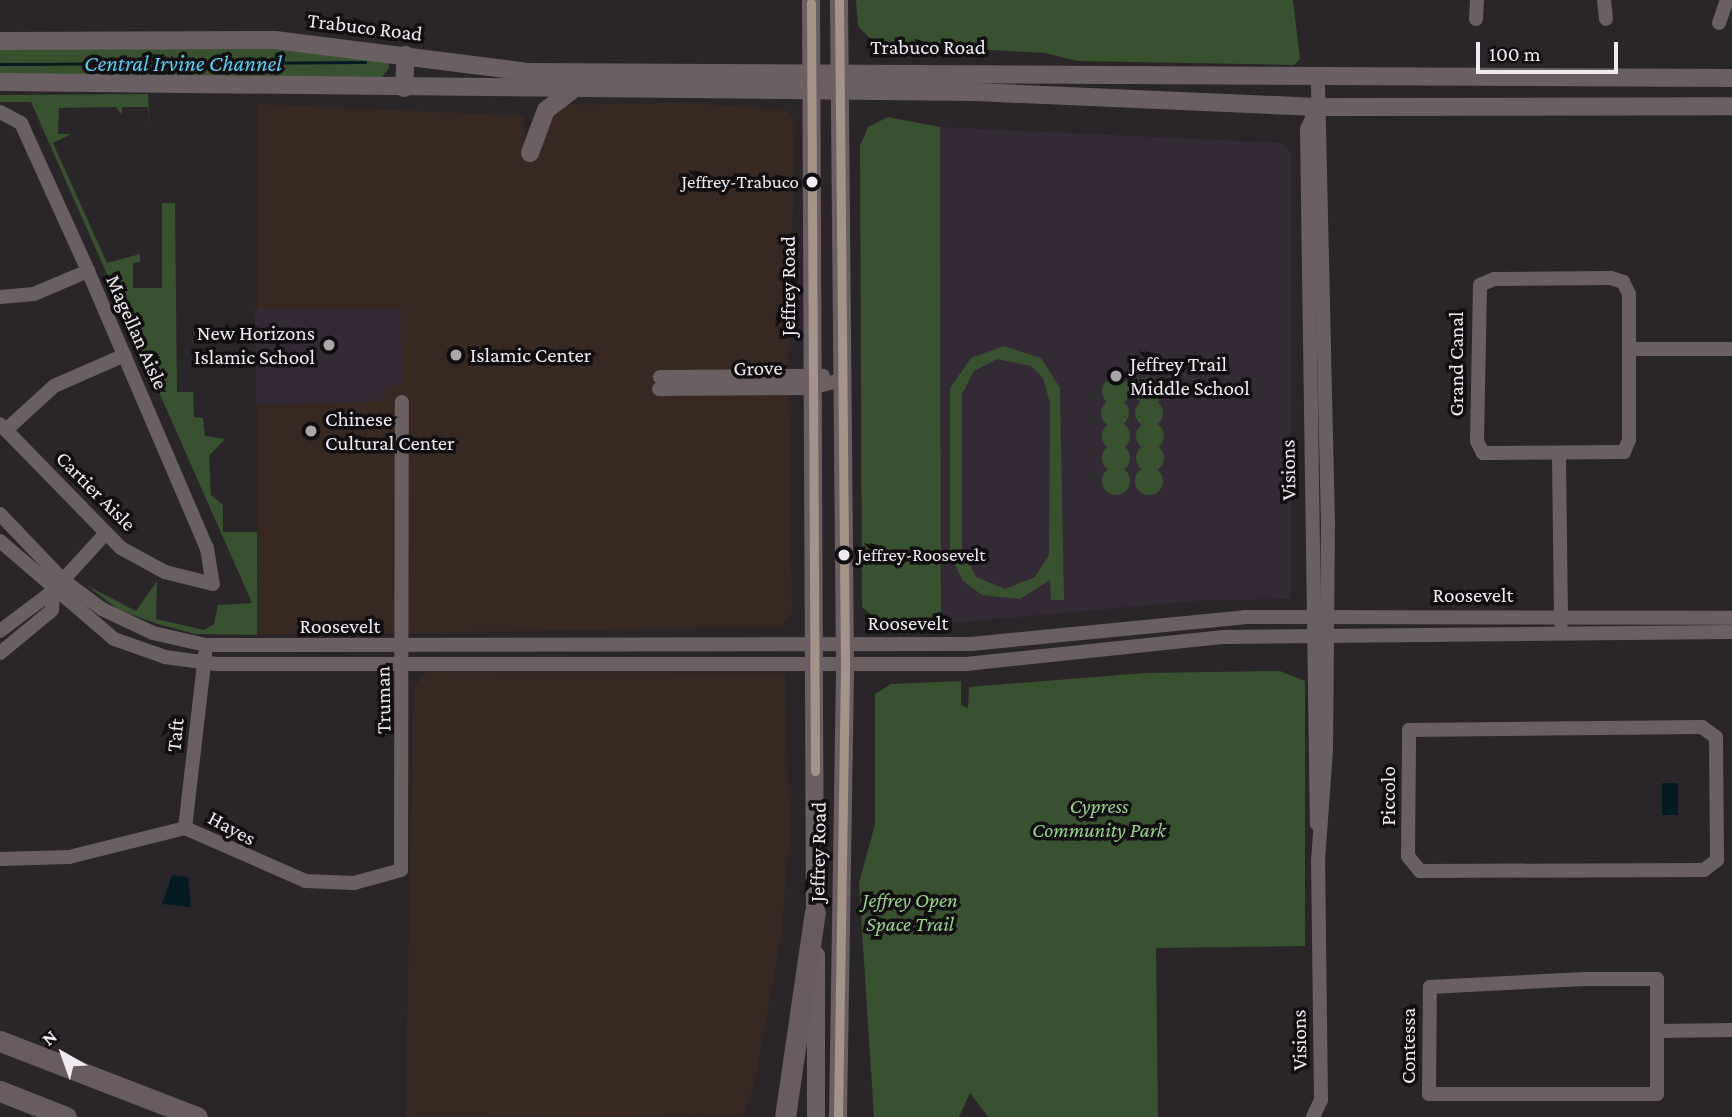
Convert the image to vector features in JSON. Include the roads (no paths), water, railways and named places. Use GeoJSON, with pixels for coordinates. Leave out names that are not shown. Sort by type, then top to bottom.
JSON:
{"type":"FeatureCollection","features":[{"type":"Feature","properties":{"kind":"highway"},"geometry":{"type":"LineString","coordinates":[[785,1117],[815,912]]}},
{"type":"Feature","properties":{"kind":"highway"},"geometry":{"type":"LineString","coordinates":[[0,1041],[197,1117]]}},
{"type":"Feature","properties":{"kind":"highway"},"geometry":{"type":"LineString","coordinates":[[0,1091],[66,1117]]}},
{"type":"Feature","properties":{"kind":"main road","name":"Jeffrey Road"},"geometry":{"type":"LineString","coordinates":[[811,0],[816,1117]]}},
{"type":"Feature","properties":{"kind":"main road","name":"Jeffrey Road"},"geometry":{"type":"LineString","coordinates":[[838,1117],[845,663],[839,0]]}},
{"type":"Feature","properties":{"kind":"main road","name":"Trabuco Road"},"geometry":{"type":"LineString","coordinates":[[0,41],[275,40],[527,72],[840,69],[1318,80],[1732,78]]}},
{"type":"Feature","properties":{"kind":"main road"},"geometry":{"type":"LineString","coordinates":[[405,83],[406,55]]}},
{"type":"Feature","properties":{"kind":"main road"},"geometry":{"type":"LineString","coordinates":[[405,83],[509,78],[527,72]]}},
{"type":"Feature","properties":{"kind":"main road"},"geometry":{"type":"LineString","coordinates":[[0,82],[405,83],[574,91],[841,92],[1317,107],[1732,106]]}},
{"type":"Feature","properties":{"kind":"main road"},"geometry":{"type":"LineString","coordinates":[[530,153],[546,110],[574,91]]}},
{"type":"Feature","properties":{"kind":"street"},"geometry":{"type":"LineString","coordinates":[[1476,19],[1477,0]]}},
{"type":"Feature","properties":{"kind":"street"},"geometry":{"type":"LineString","coordinates":[[1604,0],[1606,19]]}},
{"type":"Feature","properties":{"kind":"street"},"geometry":{"type":"LineString","coordinates":[[1719,23],[1727,0]]}},
{"type":"Feature","properties":{"kind":"street","name":"Visions"},"geometry":{"type":"LineString","coordinates":[[1313,1117],[1321,1100],[1319,834],[1325,802],[1318,638],[1307,130],[1317,107],[1318,80]]}},
{"type":"Feature","properties":{"kind":"street","name":"Magellan Aisle"},"geometry":{"type":"LineString","coordinates":[[0,112],[21,124],[88,271],[210,556],[213,584]]}},
{"type":"Feature","properties":{"kind":"street"},"geometry":{"type":"LineString","coordinates":[[0,297],[34,294],[88,271]]}},
{"type":"Feature","properties":{"kind":"street","name":"Grand Canal"},"geometry":{"type":"LineString","coordinates":[[1494,279],[1623,282],[1629,349],[1623,452],[1495,457],[1477,441],[1480,285],[1494,279]]}},
{"type":"Feature","properties":{"kind":"street"},"geometry":{"type":"LineString","coordinates":[[1629,349],[1732,349]]}},
{"type":"Feature","properties":{"kind":"street"},"geometry":{"type":"LineString","coordinates":[[3,427],[54,386],[125,355]]}},
{"type":"Feature","properties":{"kind":"street","name":"Grove"},"geometry":{"type":"LineString","coordinates":[[659,383],[841,380]]}},
{"type":"Feature","properties":{"kind":"street","name":"Truman"},"geometry":{"type":"LineString","coordinates":[[401,870],[404,663],[402,402]]}},
{"type":"Feature","properties":{"kind":"street","name":"Cartier Aisle"},"geometry":{"type":"LineString","coordinates":[[3,427],[105,534],[165,572],[213,584]]}},
{"type":"Feature","properties":{"kind":"street"},"geometry":{"type":"LineString","coordinates":[[1559,456],[1561,633]]}},
{"type":"Feature","properties":{"kind":"street","name":"Roosevelt"},"geometry":{"type":"LineString","coordinates":[[0,514],[58,586],[127,622],[206,645],[981,644],[1174,622],[1319,616],[1561,615],[1732,618]]}},
{"type":"Feature","properties":{"kind":"street"},"geometry":{"type":"LineString","coordinates":[[0,631],[58,586],[105,534]]}},
{"type":"Feature","properties":{"kind":"street","name":"Roosevelt"},"geometry":{"type":"LineString","coordinates":[[0,541],[58,586],[114,639],[204,663],[966,664],[1222,637],[1732,632]]}},
{"type":"Feature","properties":{"kind":"street"},"geometry":{"type":"LineString","coordinates":[[0,653],[52,610],[58,586]]}},
{"type":"Feature","properties":{"kind":"street"},"geometry":{"type":"LineString","coordinates":[[596,643],[596,664]]}},
{"type":"Feature","properties":{"kind":"street","name":"Taft"},"geometry":{"type":"LineString","coordinates":[[186,828],[206,645]]}},
{"type":"Feature","properties":{"kind":"street","name":"Piccolo"},"geometry":{"type":"LineString","coordinates":[[1702,727],[1716,737],[1717,800],[1717,860],[1704,870],[1420,871],[1408,856],[1409,730],[1702,727]]}},
{"type":"Feature","properties":{"kind":"street"},"geometry":{"type":"LineString","coordinates":[[1717,800],[1732,800]]}},
{"type":"Feature","properties":{"kind":"street","name":"Hayes"},"geometry":{"type":"LineString","coordinates":[[0,859],[69,857],[186,828],[306,881],[354,883],[401,870]]}},
{"type":"Feature","properties":{"kind":"street","name":"Contessa"},"geometry":{"type":"LineString","coordinates":[[1657,979],[1657,1031],[1657,1094],[1429,1094],[1430,987],[1657,979]]}},
{"type":"Feature","properties":{"kind":"street"},"geometry":{"type":"LineString","coordinates":[[1657,1031],[1732,1030]]}},
{"type":"Feature","properties":{"kind":"water"},"geometry":{"type":"Polygon","coordinates":[[[1662,783],[1678,783],[1678,815],[1662,815],[1662,783]]]}},
{"type":"Feature","properties":{"kind":"water"},"geometry":{"type":"Polygon","coordinates":[[[172,875],[188,877],[191,907],[162,904],[172,875]]]}},
{"type":"Feature","properties":{"kind":"waterway","name":"Central Irvine Channel"},"geometry":{"type":"LineString","coordinates":[[0,64],[365,62]]}},
{"type":"Feature","properties":{"kind":"place","name":"Jeffrey-Trabuco"},"geometry":{"type":"Point","coordinates":[812,182]}},
{"type":"Feature","properties":{"kind":"place","name":"New Horizons Islamic School"},"geometry":{"type":"Point","coordinates":[329,345]}},
{"type":"Feature","properties":{"kind":"place","name":"Islamic Center"},"geometry":{"type":"Point","coordinates":[456,355]}},
{"type":"Feature","properties":{"kind":"place","name":"Jeffrey Trail Middle School"},"geometry":{"type":"Point","coordinates":[1116,376]}},
{"type":"Feature","properties":{"kind":"place","name":"Chinese Cultural Center"},"geometry":{"type":"Point","coordinates":[311,431]}},
{"type":"Feature","properties":{"kind":"place","name":"Jeffrey-Roosevelt"},"geometry":{"type":"Point","coordinates":[844,555]}},
{"type":"Feature","properties":{"kind":"park label","name":"Cypress Community Park"},"geometry":{"type":"Point","coordinates":[1099,818]}},
{"type":"Feature","properties":{"kind":"park label","name":"Jeffrey Open Space Trail"},"geometry":{"type":"Point","coordinates":[910,912]}}]}
